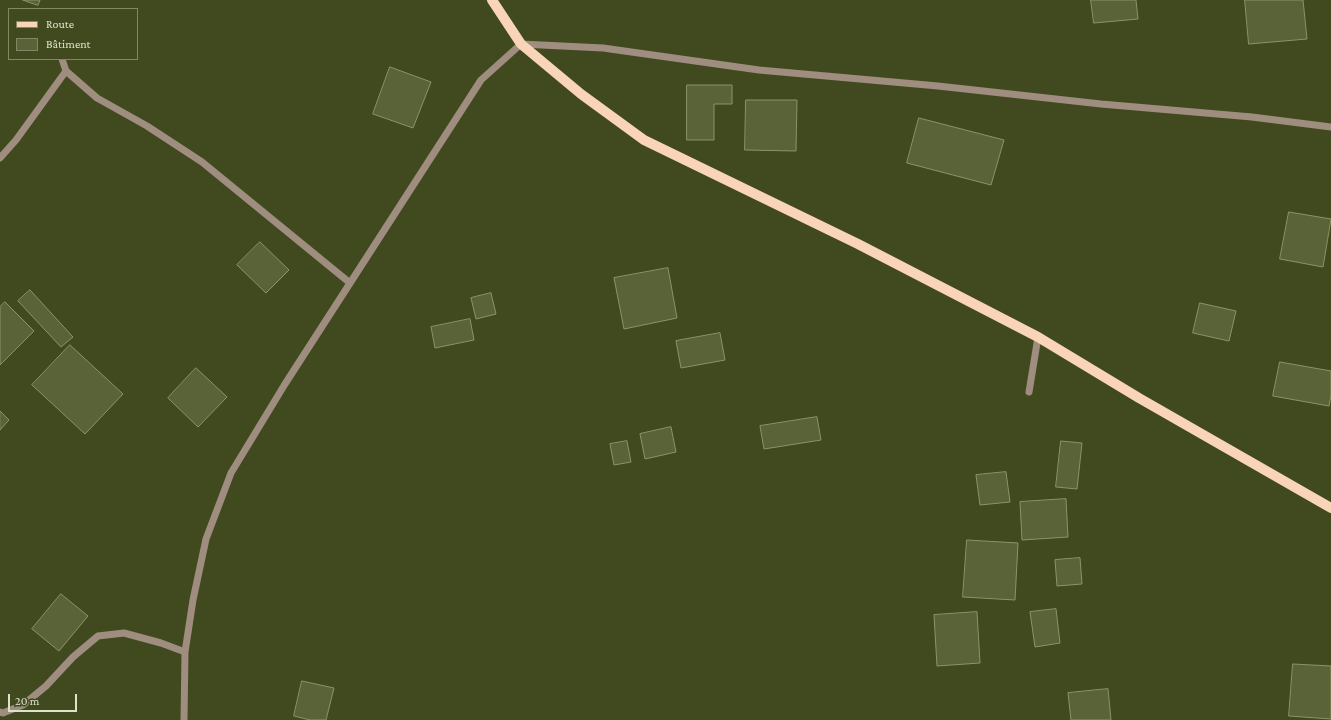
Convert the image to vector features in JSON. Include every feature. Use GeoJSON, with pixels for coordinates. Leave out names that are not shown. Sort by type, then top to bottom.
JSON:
{"type":"FeatureCollection","features":[{"type":"Feature","properties":{"kind":"main road"},"geometry":{"type":"LineString","coordinates":[[492,0],[521,44],[582,94],[644,140],[858,244],[1038,337],[1139,398],[1331,508]]}},
{"type":"Feature","properties":{"kind":"street"},"geometry":{"type":"LineString","coordinates":[[184,720],[185,652],[193,600],[206,539],[231,473],[285,384],[481,80],[521,44],[602,48],[759,70],[938,86],[1101,104],[1252,117],[1331,126]]}},
{"type":"Feature","properties":{"kind":"street"},"geometry":{"type":"LineString","coordinates":[[62,60],[66,71],[97,98],[147,126],[202,162],[350,283]]}},
{"type":"Feature","properties":{"kind":"street"},"geometry":{"type":"LineString","coordinates":[[0,158],[16,140],[66,71]]}},
{"type":"Feature","properties":{"kind":"street"},"geometry":{"type":"LineString","coordinates":[[1029,392],[1038,337]]}},
{"type":"Feature","properties":{"kind":"street"},"geometry":{"type":"LineString","coordinates":[[0,712],[3,713],[23,705],[46,686],[73,657],[98,636],[124,633],[161,643],[185,652]]}},
{"type":"Feature","properties":{"kind":"building"},"geometry":{"type":"Polygon","coordinates":[[[23,0],[40,0],[38,5],[23,0]]]}},
{"type":"Feature","properties":{"kind":"building"},"geometry":{"type":"Polygon","coordinates":[[[1091,0],[1136,0],[1138,19],[1094,23],[1091,0]]]}},
{"type":"Feature","properties":{"kind":"building"},"geometry":{"type":"Polygon","coordinates":[[[1245,0],[1303,0],[1307,39],[1249,44],[1245,0]]]}},
{"type":"Feature","properties":{"kind":"building"},"geometry":{"type":"Polygon","coordinates":[[[390,67],[431,82],[413,128],[373,114],[390,67]]]}},
{"type":"Feature","properties":{"kind":"building"},"geometry":{"type":"Polygon","coordinates":[[[687,85],[732,85],[732,104],[714,104],[714,140],[687,140],[687,85]]]}},
{"type":"Feature","properties":{"kind":"building"},"geometry":{"type":"Polygon","coordinates":[[[746,100],[797,100],[796,151],[745,150],[746,100]]]}},
{"type":"Feature","properties":{"kind":"building"},"geometry":{"type":"Polygon","coordinates":[[[919,118],[1004,140],[991,185],[907,163],[919,118]]]}},
{"type":"Feature","properties":{"kind":"building"},"geometry":{"type":"Polygon","coordinates":[[[1289,212],[1331,219],[1323,267],[1280,259],[1289,212]]]}},
{"type":"Feature","properties":{"kind":"building"},"geometry":{"type":"Polygon","coordinates":[[[260,242],[289,270],[266,293],[237,265],[260,242]]]}},
{"type":"Feature","properties":{"kind":"building"},"geometry":{"type":"Polygon","coordinates":[[[668,268],[677,318],[624,329],[614,278],[668,268]]]}},
{"type":"Feature","properties":{"kind":"building"},"geometry":{"type":"Polygon","coordinates":[[[30,290],[73,337],[61,347],[18,301],[30,290]]]}},
{"type":"Feature","properties":{"kind":"building"},"geometry":{"type":"Polygon","coordinates":[[[491,293],[496,314],[476,319],[471,298],[491,293]]]}},
{"type":"Feature","properties":{"kind":"building"},"geometry":{"type":"Polygon","coordinates":[[[5,302],[34,331],[0,365],[0,307],[5,302]]]}},
{"type":"Feature","properties":{"kind":"building"},"geometry":{"type":"Polygon","coordinates":[[[1200,303],[1236,311],[1229,341],[1193,333],[1200,303]]]}},
{"type":"Feature","properties":{"kind":"building"},"geometry":{"type":"Polygon","coordinates":[[[470,319],[474,340],[435,348],[431,327],[470,319]]]}},
{"type":"Feature","properties":{"kind":"building"},"geometry":{"type":"Polygon","coordinates":[[[720,333],[725,360],[681,368],[676,341],[720,333]]]}},
{"type":"Feature","properties":{"kind":"building"},"geometry":{"type":"Polygon","coordinates":[[[70,345],[123,394],[85,434],[32,385],[70,345]]]}},
{"type":"Feature","properties":{"kind":"building"},"geometry":{"type":"Polygon","coordinates":[[[1280,362],[1331,371],[1331,395],[1329,406],[1273,396],[1280,362]]]}},
{"type":"Feature","properties":{"kind":"building"},"geometry":{"type":"Polygon","coordinates":[[[196,368],[227,397],[198,427],[168,398],[196,368]]]}},
{"type":"Feature","properties":{"kind":"building"},"geometry":{"type":"Polygon","coordinates":[[[0,411],[9,420],[0,430],[0,411]]]}},
{"type":"Feature","properties":{"kind":"building"},"geometry":{"type":"Polygon","coordinates":[[[817,417],[821,440],[764,449],[760,426],[817,417]]]}},
{"type":"Feature","properties":{"kind":"building"},"geometry":{"type":"Polygon","coordinates":[[[671,427],[676,452],[645,459],[640,434],[671,427]]]}},
{"type":"Feature","properties":{"kind":"building"},"geometry":{"type":"Polygon","coordinates":[[[627,441],[631,462],[614,465],[610,444],[627,441]]]}},
{"type":"Feature","properties":{"kind":"building"},"geometry":{"type":"Polygon","coordinates":[[[1061,441],[1082,443],[1077,489],[1056,487],[1061,441]]]}},
{"type":"Feature","properties":{"kind":"building"},"geometry":{"type":"Polygon","coordinates":[[[1006,472],[1010,502],[980,505],[976,475],[1006,472]]]}},
{"type":"Feature","properties":{"kind":"building"},"geometry":{"type":"Polygon","coordinates":[[[1066,499],[1068,537],[1022,540],[1020,502],[1066,499]]]}},
{"type":"Feature","properties":{"kind":"building"},"geometry":{"type":"Polygon","coordinates":[[[967,540],[1018,543],[1015,600],[963,597],[967,540]]]}},
{"type":"Feature","properties":{"kind":"building"},"geometry":{"type":"Polygon","coordinates":[[[1080,558],[1082,584],[1057,586],[1055,560],[1080,558]]]}},
{"type":"Feature","properties":{"kind":"building"},"geometry":{"type":"Polygon","coordinates":[[[61,594],[88,616],[59,651],[32,629],[61,594]]]}},
{"type":"Feature","properties":{"kind":"building"},"geometry":{"type":"Polygon","coordinates":[[[1056,609],[1060,643],[1035,647],[1030,612],[1056,609]]]}},
{"type":"Feature","properties":{"kind":"building"},"geometry":{"type":"Polygon","coordinates":[[[977,612],[980,663],[937,666],[934,615],[977,612]]]}},
{"type":"Feature","properties":{"kind":"building"},"geometry":{"type":"Polygon","coordinates":[[[1293,664],[1331,666],[1331,719],[1289,716],[1293,664]]]}},
{"type":"Feature","properties":{"kind":"building"},"geometry":{"type":"Polygon","coordinates":[[[302,681],[334,688],[326,720],[310,720],[294,716],[302,681]]]}},
{"type":"Feature","properties":{"kind":"building"},"geometry":{"type":"Polygon","coordinates":[[[1108,689],[1111,720],[1071,720],[1068,693],[1108,689]]]}}]}
